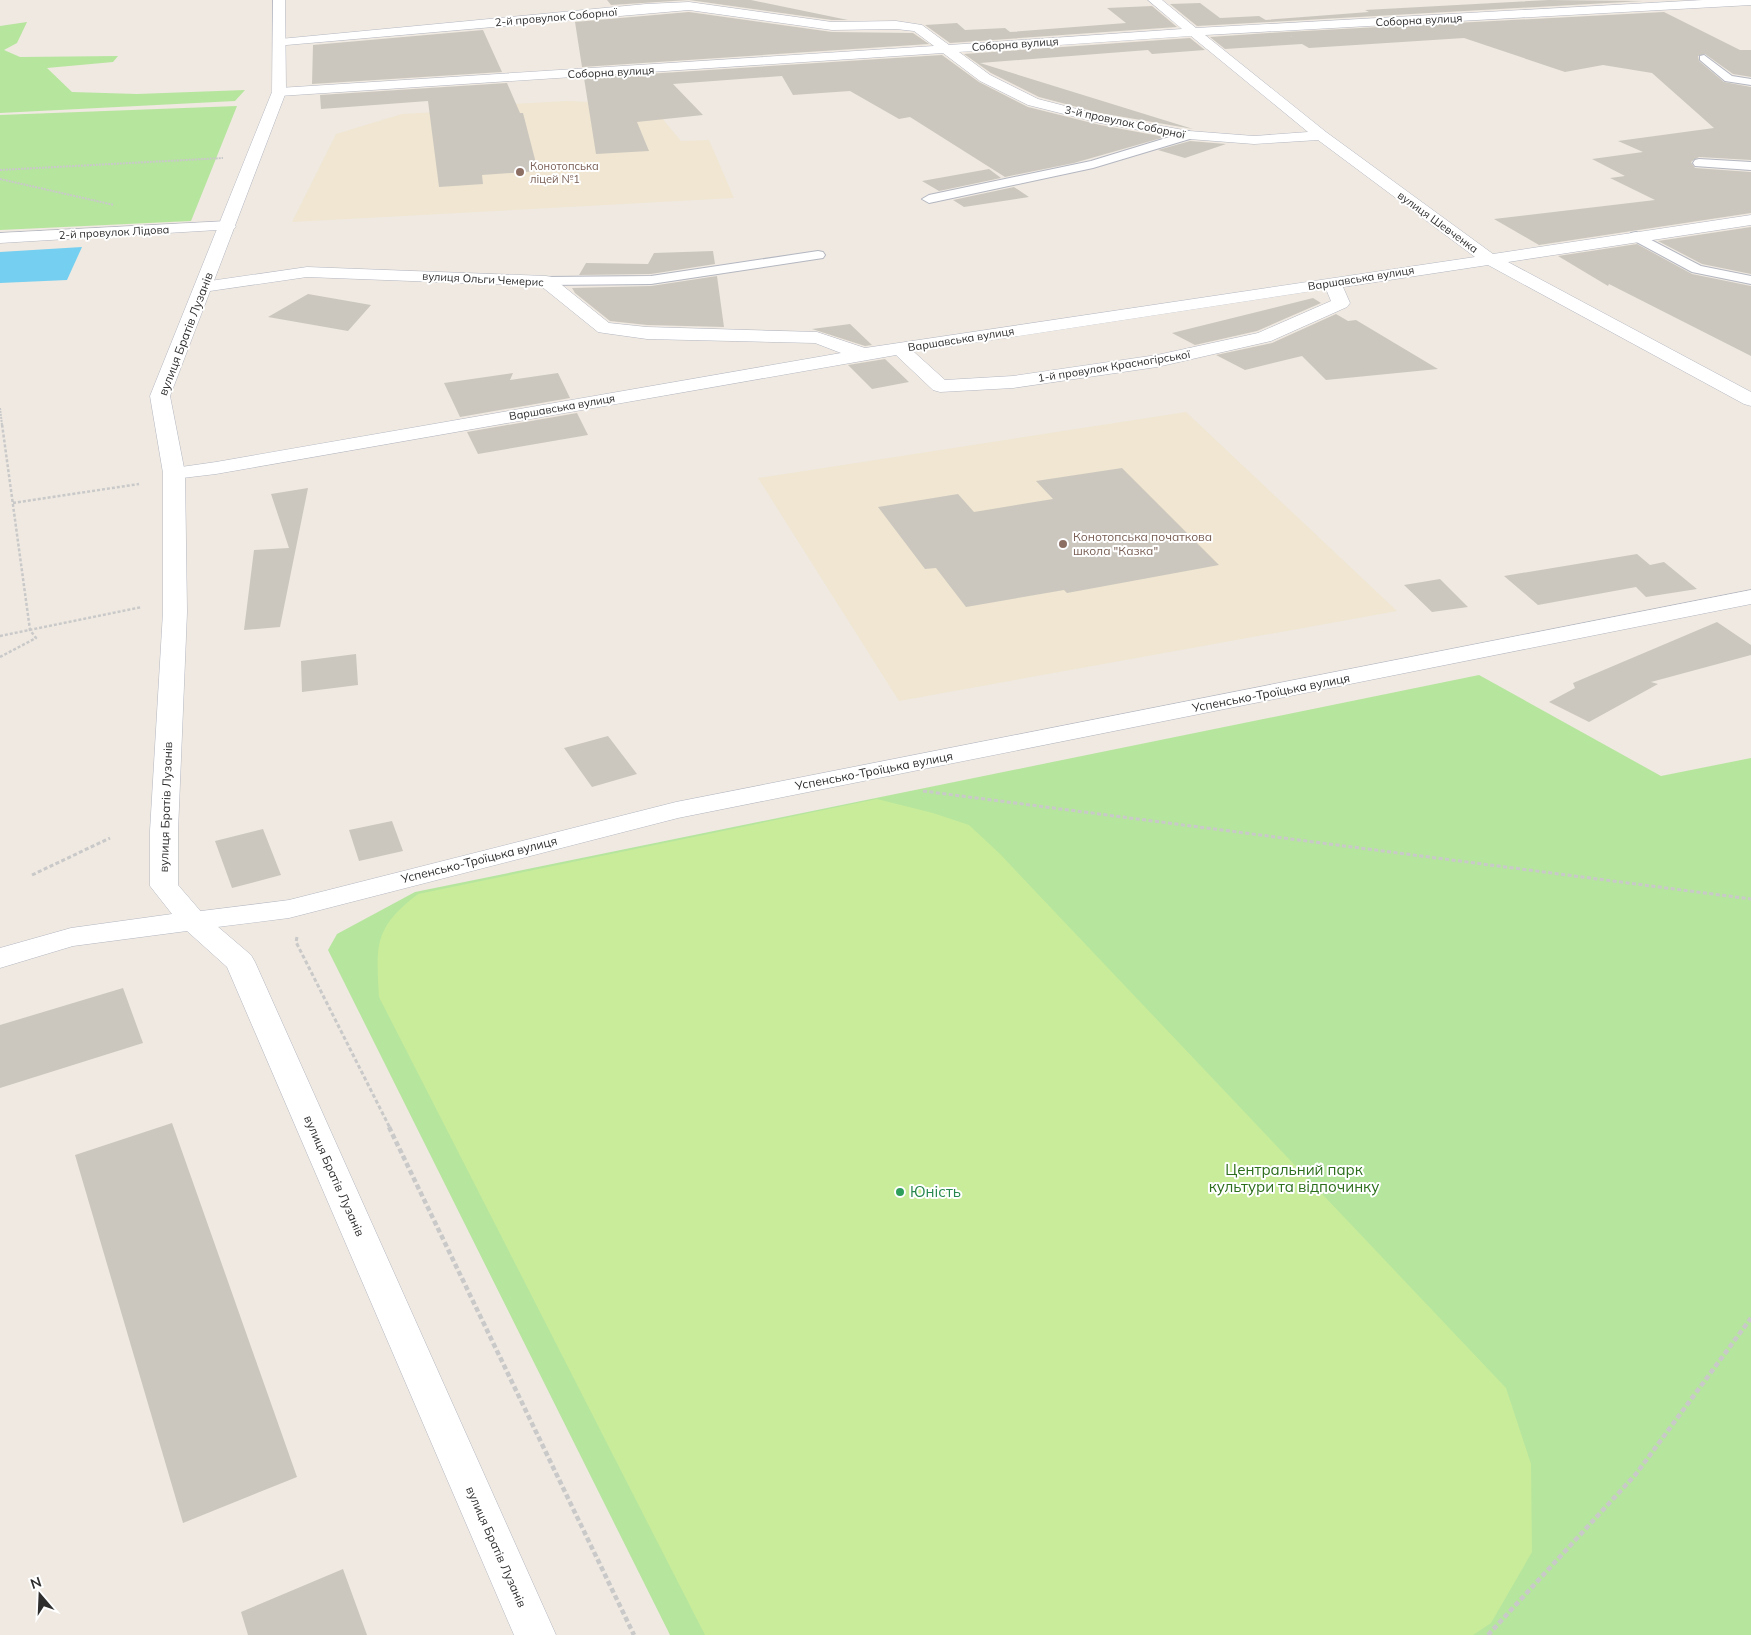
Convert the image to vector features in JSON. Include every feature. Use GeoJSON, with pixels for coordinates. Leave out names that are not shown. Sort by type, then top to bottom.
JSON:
{"type":"FeatureCollection","features":[{"type":"Feature","properties":{"kind":"street","name":"вулиця Братів Лузанів"},"geometry":{"type":"LineString","coordinates":[[279,0],[279,92],[160,396],[174,474],[175,612],[164,831],[164,886],[193,921],[240,962],[535,1635]]}},
{"type":"Feature","properties":{"kind":"street","name":"вулиця Шевченка"},"geometry":{"type":"LineString","coordinates":[[1154,0],[1321,135],[1488,258],[1751,400]]}},
{"type":"Feature","properties":{"kind":"street"},"geometry":{"type":"LineString","coordinates":[[1517,0],[1542,13]]}},
{"type":"Feature","properties":{"kind":"street","name":"Соборна вулиця"},"geometry":{"type":"LineString","coordinates":[[279,92],[690,68],[945,48],[1192,32],[1751,1]]}},
{"type":"Feature","properties":{"kind":"street","name":"2-й провулок Соборної"},"geometry":{"type":"LineString","coordinates":[[280,43],[689,6],[832,26],[918,28],[945,48]]}},
{"type":"Feature","properties":{"kind":"street","name":"3-й провулок Соборної"},"geometry":{"type":"LineString","coordinates":[[945,48],[985,78],[1033,102],[1100,119],[1189,135],[1254,140],[1321,135]]}},
{"type":"Feature","properties":{"kind":"street","name":"Варшавська вулиця"},"geometry":{"type":"LineString","coordinates":[[174,474],[865,354],[1488,258],[1751,220]]}},
{"type":"Feature","properties":{"kind":"street","name":"2-й провулок Лідова"},"geometry":{"type":"LineString","coordinates":[[0,238],[228,226]]}},
{"type":"Feature","properties":{"kind":"street","name":"вулиця Ольги Чемерис"},"geometry":{"type":"LineString","coordinates":[[203,287],[307,272],[546,281],[604,328],[647,333],[817,338],[865,354]]}},
{"type":"Feature","properties":{"kind":"street","name":"1-й провулок Красногірської"},"geometry":{"type":"LineString","coordinates":[[900,349],[940,386],[1013,382],[1157,361],[1264,337],[1342,303],[1332,282]]}},
{"type":"Feature","properties":{"kind":"street","name":"Успенсько-Троїцька вулиця"},"geometry":{"type":"LineString","coordinates":[[0,958],[71,937],[289,909],[676,810],[1751,597]]}},
{"type":"Feature","properties":{"kind":"lane"},"geometry":{"type":"LineString","coordinates":[[1704,58],[1729,79],[1751,82]]}},
{"type":"Feature","properties":{"kind":"lane"},"geometry":{"type":"LineString","coordinates":[[929,199],[1146,152],[1189,135]]}},
{"type":"Feature","properties":{"kind":"lane"},"geometry":{"type":"LineString","coordinates":[[1699,164],[1751,166]]}},
{"type":"Feature","properties":{"kind":"lane"},"geometry":{"type":"LineString","coordinates":[[1636,236],[1697,269],[1751,280]]}},
{"type":"Feature","properties":{"kind":"lane"},"geometry":{"type":"LineString","coordinates":[[546,281],[651,280],[818,255]]}},
{"type":"Feature","properties":{"kind":"path"},"geometry":{"type":"LineString","coordinates":[[0,170],[231,158]]}},
{"type":"Feature","properties":{"kind":"path"},"geometry":{"type":"LineString","coordinates":[[0,179],[120,206]]}},
{"type":"Feature","properties":{"kind":"path"},"geometry":{"type":"LineString","coordinates":[[0,408],[30,630],[36,638],[0,657]]}},
{"type":"Feature","properties":{"kind":"path"},"geometry":{"type":"LineString","coordinates":[[13,503],[139,484]]}},
{"type":"Feature","properties":{"kind":"path"},"geometry":{"type":"LineString","coordinates":[[0,636],[145,606]]}},
{"type":"Feature","properties":{"kind":"path"},"geometry":{"type":"LineString","coordinates":[[913,790],[1751,899]]}},
{"type":"Feature","properties":{"kind":"path"},"geometry":{"type":"LineString","coordinates":[[32,876],[110,838]]}},
{"type":"Feature","properties":{"kind":"path"},"geometry":{"type":"LineString","coordinates":[[298,934],[296,942],[429,1205],[634,1635]]}},
{"type":"Feature","properties":{"kind":"path"},"geometry":{"type":"LineString","coordinates":[[1488,1635],[1636,1474],[1751,1318]]}},
{"type":"Feature","properties":{"kind":"shaded area","name":"Конотопська ліцей №1"},"geometry":{"type":"Polygon","coordinates":[[[567,101],[651,105],[681,141],[709,140],[734,198],[292,222],[336,134],[402,114],[486,109],[493,105],[567,101]]]}},
{"type":"Feature","properties":{"kind":"shaded area","name":"Конотопська початкова школа \"Казка\""},"geometry":{"type":"Polygon","coordinates":[[[1186,412],[1397,611],[899,701],[758,478],[1186,412]]]}},
{"type":"Feature","properties":{"kind":"green space"},"geometry":{"type":"Polygon","coordinates":[[[27,22],[17,43],[4,50],[20,57],[118,56],[113,62],[47,68],[72,92],[137,94],[245,90],[235,101],[0,113],[0,26],[27,22]]]}},
{"type":"Feature","properties":{"kind":"green space"},"geometry":{"type":"Polygon","coordinates":[[[237,106],[191,221],[0,230],[0,115],[237,106]]]}},
{"type":"Feature","properties":{"kind":"green space","name":"Центральний парк культури та відпочинку"},"geometry":{"type":"Polygon","coordinates":[[[1479,675],[1661,776],[1751,758],[1751,1635],[670,1635],[328,950],[337,934],[415,892],[1479,675]]]}},
{"type":"Feature","properties":{"kind":"green space","name":"Юність"},"geometry":{"type":"Polygon","coordinates":[[[877,799],[933,813],[969,825],[1000,854],[1506,1388],[1531,1464],[1532,1552],[1491,1623],[1473,1635],[705,1635],[379,997],[378,950],[381,938],[393,917],[418,894],[877,799]]]}},
{"type":"Feature","properties":{"kind":"water"},"geometry":{"type":"Polygon","coordinates":[[[82,247],[67,280],[0,283],[0,252],[82,247]]]}},
{"type":"Feature","properties":{"kind":"building"},"geometry":{"type":"Polygon","coordinates":[[[607,0],[689,0],[611,5],[607,0]]]}},
{"type":"Feature","properties":{"kind":"building"},"geometry":{"type":"Polygon","coordinates":[[[689,0],[751,0],[848,20],[832,20],[689,0]]]}},
{"type":"Feature","properties":{"kind":"building"},"geometry":{"type":"Polygon","coordinates":[[[1549,0],[1643,1],[1269,22],[1265,20],[1369,12],[1365,10],[1549,0]]]}},
{"type":"Feature","properties":{"kind":"building"},"geometry":{"type":"Polygon","coordinates":[[[1200,3],[1220,18],[1259,16],[1269,22],[1197,26],[1170,4],[1200,3]]]}},
{"type":"Feature","properties":{"kind":"building"},"geometry":{"type":"Polygon","coordinates":[[[1152,6],[1177,27],[950,43],[925,25],[957,23],[965,30],[1005,28],[1010,32],[1126,23],[1107,8],[1152,6]]]}},
{"type":"Feature","properties":{"kind":"building"},"geometry":{"type":"Polygon","coordinates":[[[689,12],[832,32],[913,33],[929,44],[582,67],[575,22],[689,12]]]}},
{"type":"Feature","properties":{"kind":"building"},"geometry":{"type":"Polygon","coordinates":[[[1664,12],[1740,50],[1751,50],[1751,77],[1733,74],[1705,54],[1698,56],[1699,61],[1724,82],[1751,87],[1751,160],[1699,157],[1691,162],[1695,168],[1751,172],[1751,213],[1539,245],[1494,219],[1655,200],[1610,178],[1625,176],[1592,159],[1643,152],[1618,141],[1714,128],[1652,73],[1603,65],[1565,72],[1464,38],[1309,48],[1302,44],[1225,49],[1210,37],[1664,12]]]}},
{"type":"Feature","properties":{"kind":"building"},"geometry":{"type":"Polygon","coordinates":[[[483,30],[502,72],[312,84],[313,45],[483,30]]]}},
{"type":"Feature","properties":{"kind":"building"},"geometry":{"type":"Polygon","coordinates":[[[1190,38],[1205,50],[1152,54],[1148,50],[980,63],[1193,129],[1100,113],[1039,97],[991,73],[964,54],[1190,38]]]}},
{"type":"Feature","properties":{"kind":"building"},"geometry":{"type":"Polygon","coordinates":[[[942,55],[979,82],[1028,107],[1100,125],[1165,137],[1074,163],[1005,177],[910,117],[899,119],[850,91],[793,95],[782,76],[673,84],[703,115],[637,122],[649,151],[596,154],[584,78],[942,55]]]}},
{"type":"Feature","properties":{"kind":"building"},"geometry":{"type":"Polygon","coordinates":[[[507,83],[520,113],[523,113],[538,171],[482,175],[483,184],[439,187],[428,101],[321,109],[320,95],[507,83]]]}},
{"type":"Feature","properties":{"kind":"building"},"geometry":{"type":"Polygon","coordinates":[[[1190,141],[1226,144],[1185,158],[1158,150],[1190,141]]]}},
{"type":"Feature","properties":{"kind":"building"},"geometry":{"type":"Polygon","coordinates":[[[989,169],[1001,178],[939,191],[922,181],[989,169]]]}},
{"type":"Feature","properties":{"kind":"building"},"geometry":{"type":"Polygon","coordinates":[[[1014,187],[1029,197],[964,207],[953,200],[1014,187]]]}},
{"type":"Feature","properties":{"kind":"building"},"geometry":{"type":"Polygon","coordinates":[[[1751,227],[1751,274],[1702,264],[1658,241],[1751,227]]]}},
{"type":"Feature","properties":{"kind":"building"},"geometry":{"type":"Polygon","coordinates":[[[1637,244],[1692,274],[1751,286],[1751,356],[1609,284],[1608,286],[1558,256],[1637,244]]]}},
{"type":"Feature","properties":{"kind":"building"},"geometry":{"type":"Polygon","coordinates":[[[713,251],[715,264],[651,274],[579,275],[586,263],[648,264],[654,253],[713,251]]]}},
{"type":"Feature","properties":{"kind":"building"},"geometry":{"type":"Polygon","coordinates":[[[717,276],[724,327],[647,325],[610,321],[575,293],[572,288],[651,286],[717,276]]]}},
{"type":"Feature","properties":{"kind":"building"},"geometry":{"type":"Polygon","coordinates":[[[308,294],[371,305],[348,331],[268,317],[308,294]]]}},
{"type":"Feature","properties":{"kind":"building"},"geometry":{"type":"Polygon","coordinates":[[[1313,298],[1321,303],[1257,331],[1195,345],[1172,333],[1313,298]]]}},
{"type":"Feature","properties":{"kind":"building"},"geometry":{"type":"Polygon","coordinates":[[[1336,314],[1348,321],[1356,320],[1438,369],[1326,380],[1302,356],[1245,370],[1216,355],[1272,343],[1336,314]]]}},
{"type":"Feature","properties":{"kind":"building"},"geometry":{"type":"Polygon","coordinates":[[[850,324],[872,345],[865,346],[812,329],[850,324]]]}},
{"type":"Feature","properties":{"kind":"building"},"geometry":{"type":"Polygon","coordinates":[[[885,359],[909,382],[872,389],[848,365],[885,359]]]}},
{"type":"Feature","properties":{"kind":"building"},"geometry":{"type":"Polygon","coordinates":[[[513,373],[510,380],[558,373],[570,398],[460,417],[444,383],[513,373]]]}},
{"type":"Feature","properties":{"kind":"building"},"geometry":{"type":"Polygon","coordinates":[[[577,413],[588,435],[478,454],[467,432],[577,413]]]}},
{"type":"Feature","properties":{"kind":"building"},"geometry":{"type":"Polygon","coordinates":[[[1122,468],[1219,565],[1067,593],[1064,590],[966,607],[936,568],[925,569],[878,507],[958,494],[974,512],[1053,499],[1036,481],[1122,468]]]}},
{"type":"Feature","properties":{"kind":"building"},"geometry":{"type":"Polygon","coordinates":[[[308,488],[280,627],[244,630],[254,550],[289,548],[271,494],[308,488]]]}},
{"type":"Feature","properties":{"kind":"building"},"geometry":{"type":"Polygon","coordinates":[[[1637,554],[1650,565],[1664,562],[1697,589],[1646,597],[1636,587],[1538,605],[1504,576],[1637,554]]]}},
{"type":"Feature","properties":{"kind":"building"},"geometry":{"type":"Polygon","coordinates":[[[1440,579],[1468,607],[1432,612],[1404,585],[1440,579]]]}},
{"type":"Feature","properties":{"kind":"building"},"geometry":{"type":"Polygon","coordinates":[[[1717,622],[1751,645],[1751,655],[1651,682],[1658,684],[1589,722],[1549,702],[1575,688],[1573,683],[1717,622]]]}},
{"type":"Feature","properties":{"kind":"building"},"geometry":{"type":"Polygon","coordinates":[[[356,654],[358,685],[302,692],[301,661],[356,654]]]}},
{"type":"Feature","properties":{"kind":"building"},"geometry":{"type":"Polygon","coordinates":[[[608,736],[637,774],[592,787],[564,748],[608,736]]]}},
{"type":"Feature","properties":{"kind":"building"},"geometry":{"type":"Polygon","coordinates":[[[392,821],[403,851],[359,861],[349,830],[392,821]]]}},
{"type":"Feature","properties":{"kind":"building"},"geometry":{"type":"Polygon","coordinates":[[[263,829],[281,875],[232,888],[215,841],[263,829]]]}},
{"type":"Feature","properties":{"kind":"building"},"geometry":{"type":"Polygon","coordinates":[[[123,988],[143,1043],[0,1088],[0,1025],[123,988]]]}},
{"type":"Feature","properties":{"kind":"building"},"geometry":{"type":"Polygon","coordinates":[[[172,1123],[297,1477],[183,1523],[75,1155],[172,1123]]]}},
{"type":"Feature","properties":{"kind":"building"},"geometry":{"type":"Polygon","coordinates":[[[343,1569],[367,1635],[248,1635],[241,1612],[343,1569]]]}},
{"type":"Feature","properties":{"kind":"place","name":"Конотопська ліцей №1"},"geometry":{"type":"Point","coordinates":[520,172]}},
{"type":"Feature","properties":{"kind":"place","name":"Конотопська початкова школа \"Казка\""},"geometry":{"type":"Point","coordinates":[1063,544]}},
{"type":"Feature","properties":{"kind":"place","name":"Юність"},"geometry":{"type":"Point","coordinates":[900,1192]}}]}
